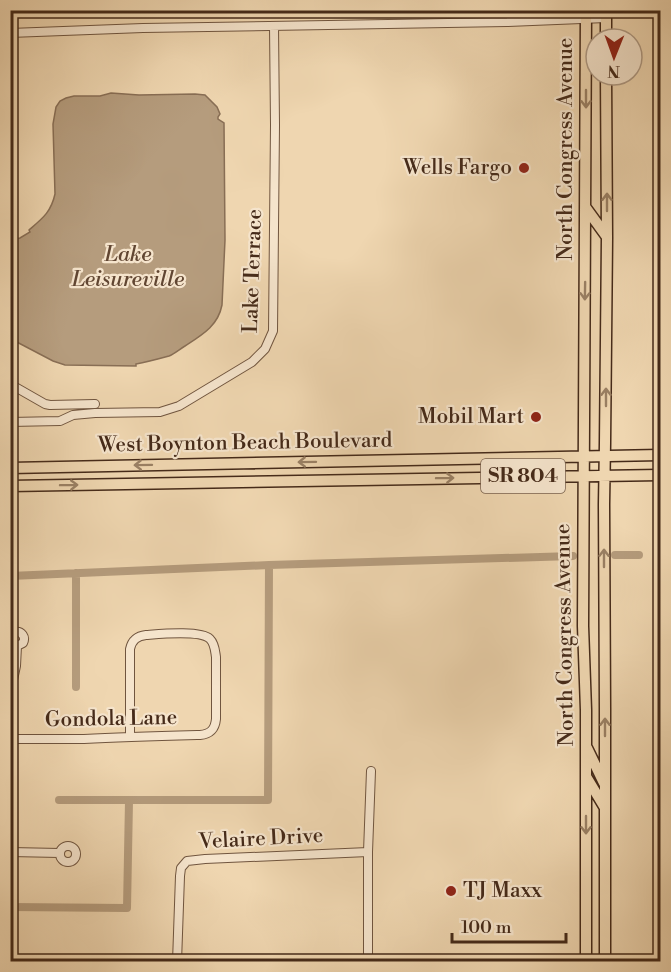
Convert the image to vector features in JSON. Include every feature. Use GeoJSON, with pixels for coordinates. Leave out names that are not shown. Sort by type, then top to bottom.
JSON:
{"type":"FeatureCollection","features":[{"type":"Feature","properties":{"kind":"main road","name":"North Congress Avenue"},"geometry":{"type":"LineString","coordinates":[[586,15],[583,456],[586,962]]}},
{"type":"Feature","properties":{"kind":"main road","name":"North Congress Avenue"},"geometry":{"type":"LineString","coordinates":[[605,962],[606,87]]}},
{"type":"Feature","properties":{"kind":"main road"},"geometry":{"type":"LineString","coordinates":[[586,208],[607,238]]}},
{"type":"Feature","properties":{"kind":"main road"},"geometry":{"type":"LineString","coordinates":[[586,247],[606,265]]}},
{"type":"Feature","properties":{"kind":"main road","name":"West Boynton Beach Boulevard"},"geometry":{"type":"LineString","coordinates":[[10,468],[660,455]]}},
{"type":"Feature","properties":{"kind":"main road"},"geometry":{"type":"LineString","coordinates":[[343,480],[362,461]]}},
{"type":"Feature","properties":{"kind":"main road"},"geometry":{"type":"LineString","coordinates":[[313,480],[333,462]]}},
{"type":"Feature","properties":{"kind":"main road","name":"West Boynton Beach Boulevard"},"geometry":{"type":"LineString","coordinates":[[10,486],[660,475]]}},
{"type":"Feature","properties":{"kind":"main road"},"geometry":{"type":"LineString","coordinates":[[586,746],[605,786]]}},
{"type":"Feature","properties":{"kind":"main road"},"geometry":{"type":"LineString","coordinates":[[586,777],[605,808]]}},
{"type":"Feature","properties":{"kind":"street"},"geometry":{"type":"LineString","coordinates":[[10,33],[606,14]]}},
{"type":"Feature","properties":{"kind":"street","name":"Lake Terrace"},"geometry":{"type":"LineString","coordinates":[[10,422],[60,421],[77,414],[166,411],[252,362],[265,349],[273,331],[274,26]]}},
{"type":"Feature","properties":{"kind":"street"},"geometry":{"type":"LineString","coordinates":[[10,183],[10,192]]}},
{"type":"Feature","properties":{"kind":"street"},"geometry":{"type":"LineString","coordinates":[[10,384],[45,404],[95,404]]}},
{"type":"Feature","properties":{"kind":"street"},"geometry":{"type":"LineString","coordinates":[[10,636],[17,632],[23,635],[24,642],[21,645],[14,644],[16,666],[10,694]]}},
{"type":"Feature","properties":{"kind":"street","name":"Gondola Lane"},"geometry":{"type":"LineString","coordinates":[[10,739],[129,737],[207,735],[215,726],[216,719],[216,657],[215,648],[208,637],[198,634],[147,635],[132,641],[129,737]]}},
{"type":"Feature","properties":{"kind":"street"},"geometry":{"type":"LineString","coordinates":[[368,962],[370,771]]}},
{"type":"Feature","properties":{"kind":"street"},"geometry":{"type":"LineString","coordinates":[[10,852],[60,853]]}},
{"type":"Feature","properties":{"kind":"street","name":"Velaire Drive"},"geometry":{"type":"LineString","coordinates":[[177,962],[181,870],[187,861],[368,852]]}},
{"type":"Feature","properties":{"kind":"water","name":"Lake Leisureville"},"geometry":{"type":"Polygon","coordinates":[[[111,93],[205,95],[217,107],[220,114],[218,119],[224,123],[225,240],[222,305],[217,319],[208,329],[169,356],[136,364],[136,366],[65,365],[11,339],[11,240],[30,232],[29,230],[51,206],[55,194],[53,124],[56,107],[60,101],[74,96],[100,96],[111,93]]]}},
{"type":"Feature","properties":{"kind":"waterway"},"geometry":{"type":"LineString","coordinates":[[615,555],[639,555]]}},
{"type":"Feature","properties":{"kind":"waterway"},"geometry":{"type":"LineString","coordinates":[[10,576],[573,556]]}},
{"type":"Feature","properties":{"kind":"waterway"},"geometry":{"type":"LineString","coordinates":[[59,800],[268,800],[269,565]]}},
{"type":"Feature","properties":{"kind":"waterway"},"geometry":{"type":"LineString","coordinates":[[76,573],[76,687]]}},
{"type":"Feature","properties":{"kind":"waterway"},"geometry":{"type":"LineString","coordinates":[[10,907],[127,908],[129,801]]}},
{"type":"Feature","properties":{"kind":"place","name":"Wells Fargo"},"geometry":{"type":"Point","coordinates":[524,168]}},
{"type":"Feature","properties":{"kind":"place","name":"Mobil Mart"},"geometry":{"type":"Point","coordinates":[536,417]}},
{"type":"Feature","properties":{"kind":"place","name":"TJ Maxx"},"geometry":{"type":"Point","coordinates":[451,891]}}]}
